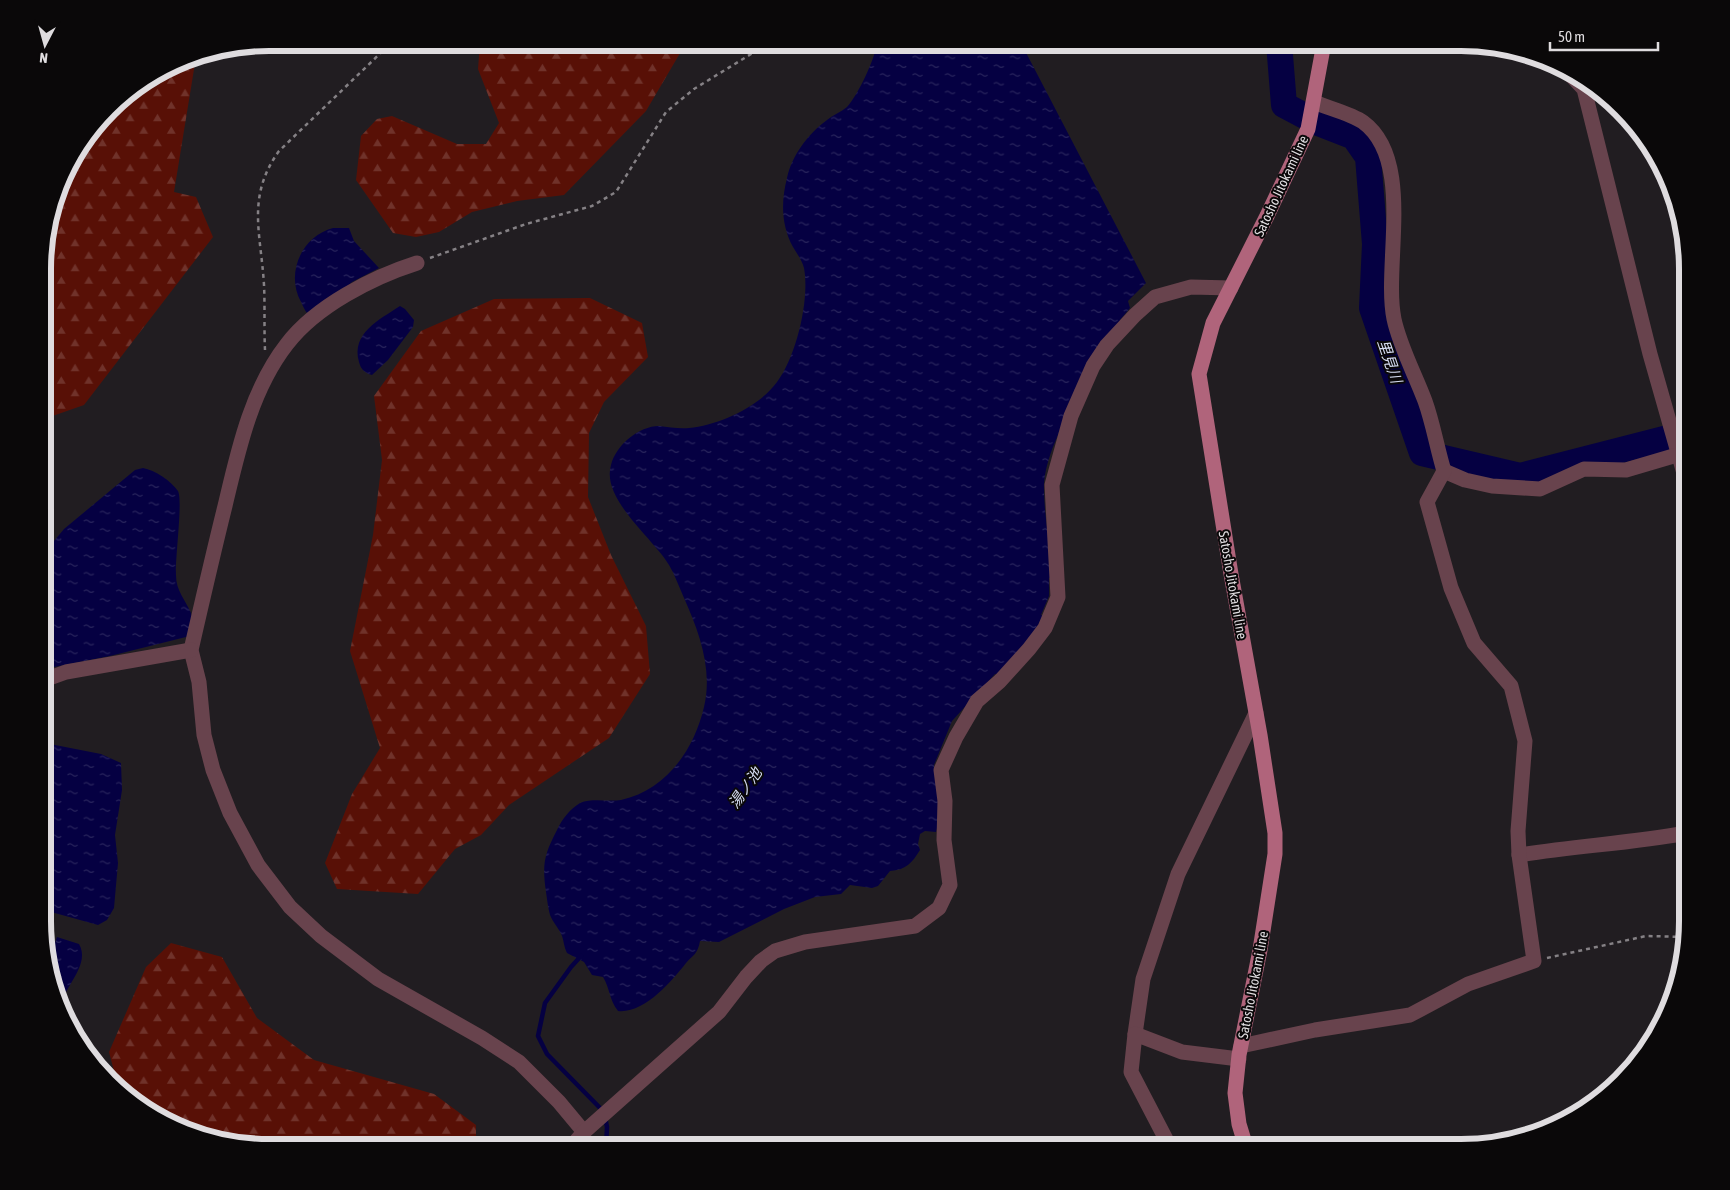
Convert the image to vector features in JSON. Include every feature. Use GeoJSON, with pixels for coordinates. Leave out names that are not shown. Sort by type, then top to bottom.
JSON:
{"type":"FeatureCollection","features":[{"type":"Feature","properties":{"kind":"main road","name":"Satosho Jitokami line"},"geometry":{"type":"LineString","coordinates":[[1244,1139],[1239,1124],[1236,1093],[1240,1052],[1260,950],[1275,854],[1272,806],[1231,574],[1199,374],[1213,323],[1308,129],[1323,51]]}},
{"type":"Feature","properties":{"kind":"street"},"geometry":{"type":"LineString","coordinates":[[1584,89],[1650,354],[1679,441]]}},
{"type":"Feature","properties":{"kind":"street"},"geometry":{"type":"LineString","coordinates":[[1313,106],[1361,120],[1370,128],[1385,155],[1392,181],[1394,212],[1391,298],[1394,320],[1426,403],[1434,440],[1444,470],[1465,480],[1492,486],[1540,489],[1584,469],[1626,470],[1679,454]]}},
{"type":"Feature","properties":{"kind":"street"},"geometry":{"type":"LineString","coordinates":[[417,262],[389,272],[348,294],[316,316],[287,343],[265,377],[238,452],[191,650],[199,682],[204,735],[213,770],[230,813],[258,865],[290,907],[321,936],[378,979],[482,1038],[519,1062],[559,1102],[584,1132]]}},
{"type":"Feature","properties":{"kind":"street"},"geometry":{"type":"LineString","coordinates":[[578,1139],[719,1012],[746,977],[761,961],[776,951],[805,942],[915,926],[939,908],[950,885],[944,840],[945,801],[941,770],[956,737],[977,701],[1000,681],[1029,649],[1045,628],[1058,597],[1052,485],[1071,416],[1093,366],[1129,321],[1155,297],[1191,287],[1231,288]]}},
{"type":"Feature","properties":{"kind":"street"},"geometry":{"type":"LineString","coordinates":[[1135,1034],[1182,1052],[1240,1052],[1315,1030],[1410,1015],[1468,984],[1534,961],[1519,855],[1518,831],[1525,741],[1511,686],[1474,643],[1451,588],[1427,502],[1444,470]]}},
{"type":"Feature","properties":{"kind":"street"},"geometry":{"type":"LineString","coordinates":[[51,677],[66,672],[191,650]]}},
{"type":"Feature","properties":{"kind":"street"},"geometry":{"type":"LineString","coordinates":[[1166,1139],[1131,1072],[1142,979],[1178,874],[1256,713]]}},
{"type":"Feature","properties":{"kind":"street"},"geometry":{"type":"LineString","coordinates":[[1519,855],[1588,844],[1635,842],[1679,834]]}},
{"type":"Feature","properties":{"kind":"path"},"geometry":{"type":"LineString","coordinates":[[265,377],[264,284],[257,224],[260,188],[268,166],[279,151],[382,51]]}},
{"type":"Feature","properties":{"kind":"path"},"geometry":{"type":"LineString","coordinates":[[417,262],[526,224],[592,206],[616,192],[666,112],[694,90],[756,51]]}},
{"type":"Feature","properties":{"kind":"path"},"geometry":{"type":"LineString","coordinates":[[1534,961],[1646,936],[1678,937]]}},
{"type":"Feature","properties":{"kind":"green space"},"geometry":{"type":"Polygon","coordinates":[[[479,51],[681,51],[646,111],[564,195],[517,201],[472,212],[439,232],[416,237],[393,233],[356,180],[361,136],[377,119],[392,116],[457,144],[486,144],[499,123],[478,69],[479,51]]]}},
{"type":"Feature","properties":{"kind":"green space"},"geometry":{"type":"Polygon","coordinates":[[[195,65],[174,192],[196,197],[213,237],[84,405],[51,417],[51,269],[55,226],[63,199],[80,160],[105,125],[136,96],[160,80],[195,65]]]}},
{"type":"Feature","properties":{"kind":"green space"},"geometry":{"type":"Polygon","coordinates":[[[590,298],[642,323],[648,357],[604,402],[589,433],[588,497],[611,555],[646,626],[650,674],[609,738],[509,805],[481,835],[455,849],[418,894],[337,889],[325,863],[352,794],[380,748],[350,651],[373,535],[382,460],[374,396],[421,331],[494,299],[590,298]]]}},
{"type":"Feature","properties":{"kind":"green space"},"geometry":{"type":"Polygon","coordinates":[[[171,943],[222,957],[257,1018],[314,1060],[434,1094],[476,1125],[476,1139],[269,1139],[240,1137],[199,1127],[160,1110],[136,1094],[115,1075],[109,1052],[146,967],[171,943]]]}},
{"type":"Feature","properties":{"kind":"water","name":"湯ノ池"},"geometry":{"type":"Polygon","coordinates":[[[876,51],[1025,51],[1146,283],[1128,301],[1130,308],[1120,320],[1123,325],[1074,404],[1053,448],[1046,469],[1044,489],[1046,522],[1054,577],[1049,578],[1049,596],[1041,615],[1047,617],[1003,674],[995,674],[952,721],[934,765],[940,817],[936,832],[925,831],[920,834],[918,844],[920,850],[914,859],[904,867],[890,871],[878,886],[872,888],[850,885],[841,894],[815,897],[784,909],[719,942],[700,941],[695,954],[656,995],[638,1007],[628,1011],[618,1011],[603,977],[592,975],[584,962],[567,953],[565,949],[562,936],[551,918],[544,874],[545,860],[561,822],[576,805],[595,800],[621,800],[637,795],[652,787],[676,766],[685,753],[699,723],[704,707],[707,679],[706,665],[699,637],[675,577],[662,554],[630,518],[621,504],[610,478],[611,465],[623,444],[644,429],[659,426],[689,428],[725,419],[749,407],[777,382],[790,358],[800,328],[805,296],[804,268],[789,239],[784,222],[783,204],[789,169],[807,138],[829,118],[847,107],[861,86],[876,51]]]}},
{"type":"Feature","properties":{"kind":"water"},"geometry":{"type":"Polygon","coordinates":[[[333,228],[349,228],[354,241],[379,268],[352,282],[312,317],[305,311],[297,291],[296,268],[299,257],[305,247],[322,232],[333,228]]]}},
{"type":"Feature","properties":{"kind":"water"},"geometry":{"type":"Polygon","coordinates":[[[400,306],[414,320],[413,327],[388,360],[372,375],[367,373],[362,369],[359,362],[359,343],[369,328],[400,306]]]}},
{"type":"Feature","properties":{"kind":"water"},"geometry":{"type":"Polygon","coordinates":[[[143,468],[153,471],[171,483],[178,491],[180,506],[176,581],[191,613],[190,636],[110,656],[51,668],[51,545],[64,529],[135,470],[143,468]]]}},
{"type":"Feature","properties":{"kind":"water"},"geometry":{"type":"Polygon","coordinates":[[[51,744],[101,754],[121,763],[122,790],[115,835],[118,863],[114,908],[107,920],[98,925],[51,912],[51,744]]]}},
{"type":"Feature","properties":{"kind":"water"},"geometry":{"type":"Polygon","coordinates":[[[57,937],[79,944],[82,951],[80,966],[65,995],[55,964],[53,948],[57,937]]]}},
{"type":"Feature","properties":{"kind":"waterway","name":"里見川"},"geometry":{"type":"LineString","coordinates":[[1280,51],[1284,105],[1318,123],[1354,137],[1368,157],[1375,244],[1372,308],[1422,453],[1520,476],[1679,435]]}},
{"type":"Feature","properties":{"kind":"waterway"},"geometry":{"type":"LineString","coordinates":[[581,956],[545,1003],[538,1036],[547,1054],[604,1112],[607,1127],[606,1139]]}}]}
